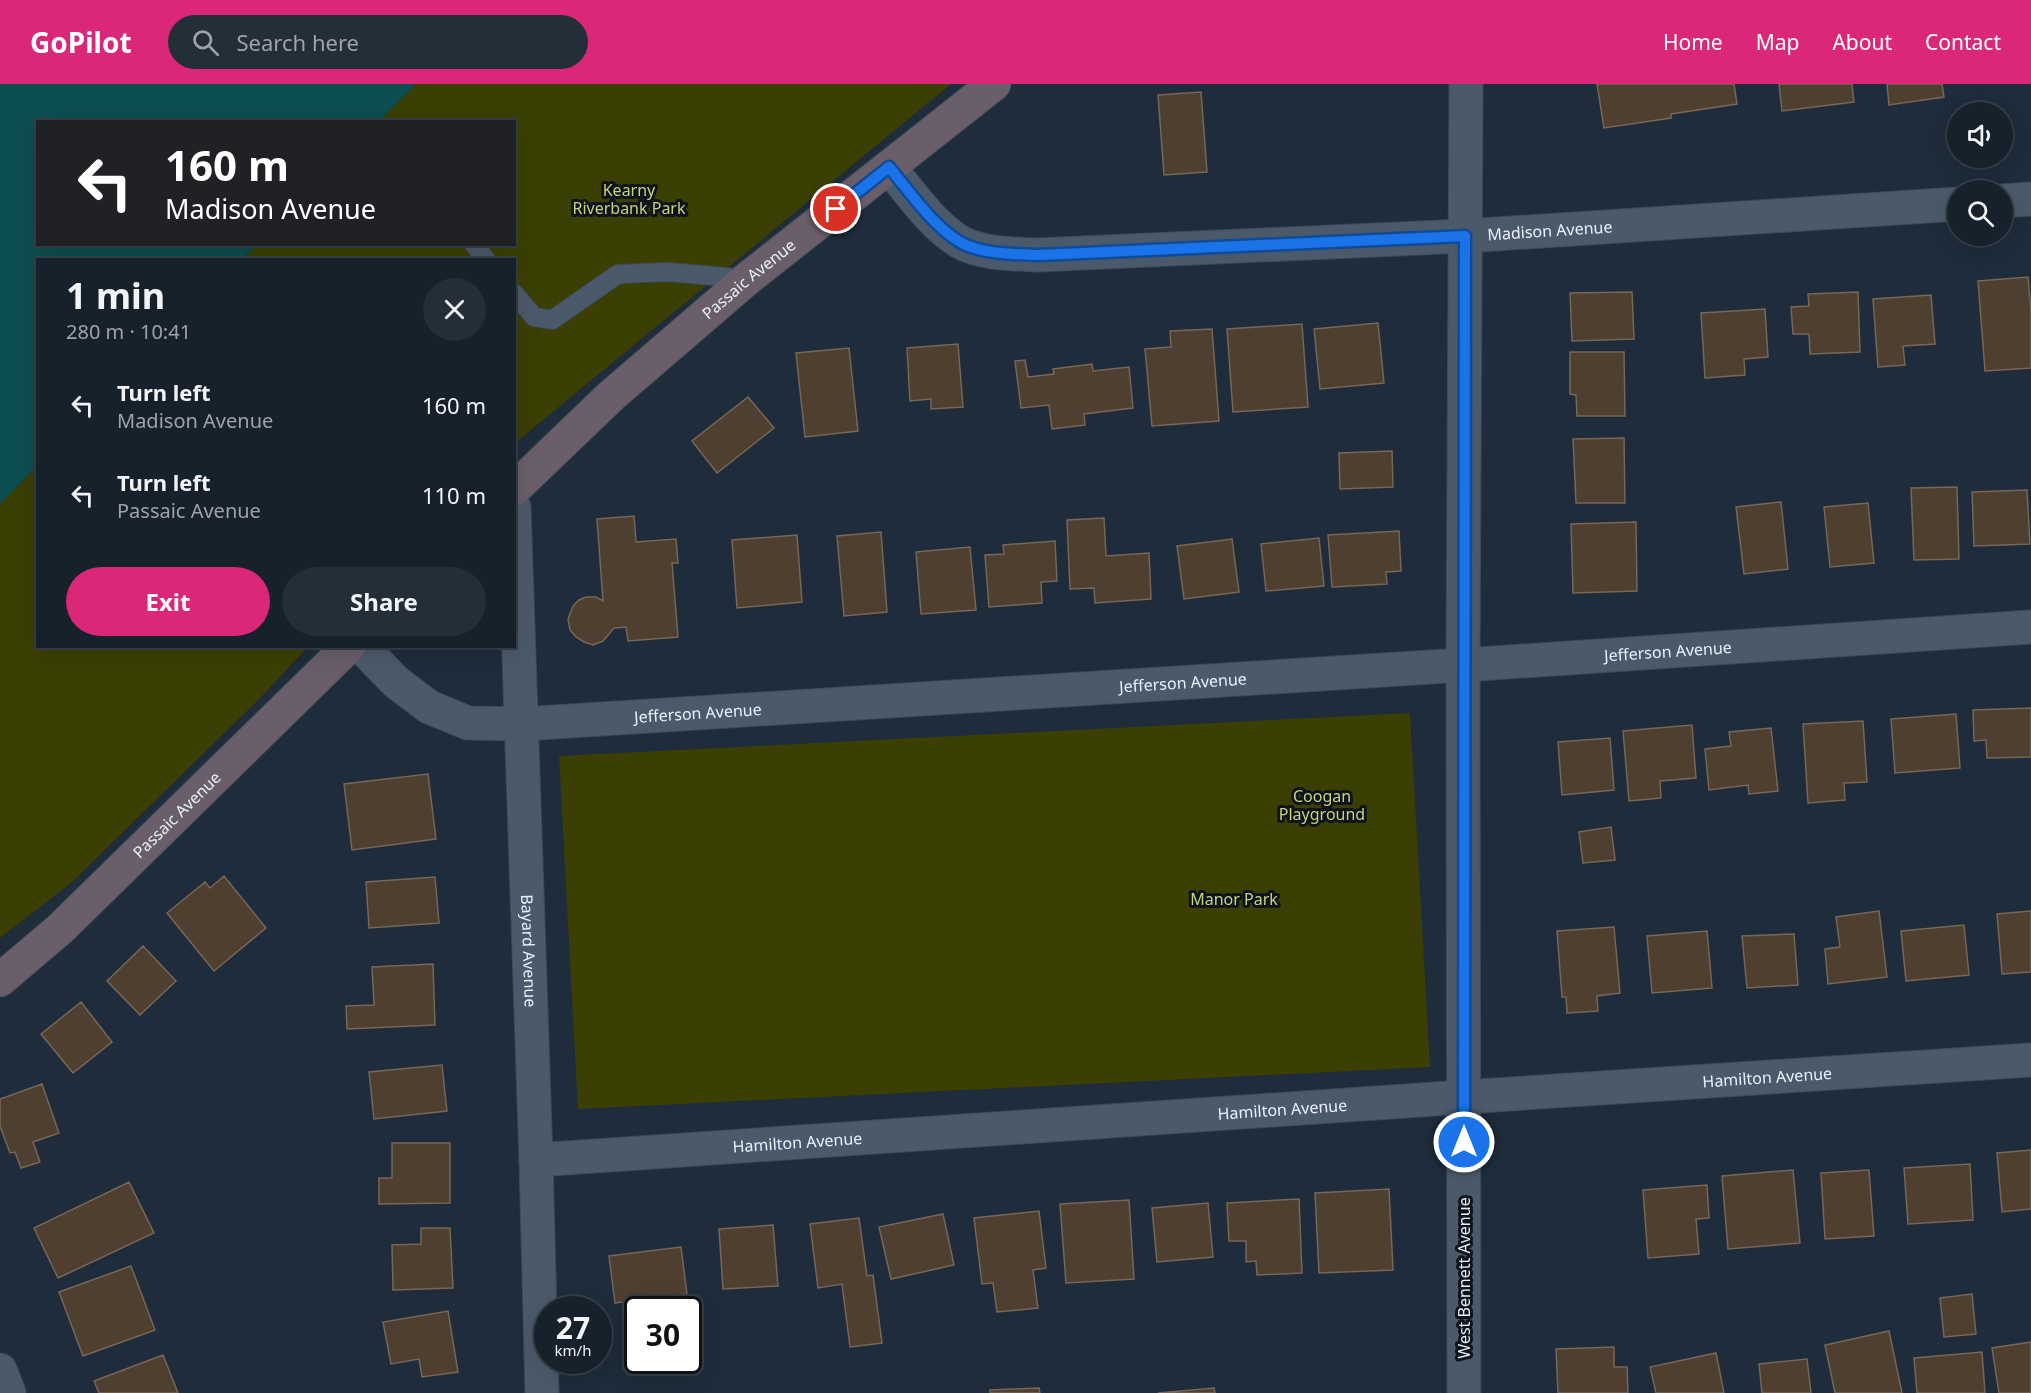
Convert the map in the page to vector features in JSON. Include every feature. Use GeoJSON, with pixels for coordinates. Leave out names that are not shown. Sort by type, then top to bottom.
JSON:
{"type":"FeatureCollection","features":[{"type":"Feature","properties":{"kind":"main road","name":"Passaic Avenue"},"geometry":{"type":"LineString","coordinates":[[516,487],[610,396],[747,279],[994,84]]}},
{"type":"Feature","properties":{"kind":"main road","name":"Passaic Avenue"},"geometry":{"type":"LineString","coordinates":[[0,980],[60,929],[347,648]]}},
{"type":"Feature","properties":{"kind":"street","name":"West Bennett Avenue"},"geometry":{"type":"LineString","coordinates":[[1464,1393],[1463,665],[1466,84]]}},
{"type":"Feature","properties":{"kind":"street","name":"Madison Avenue"},"geometry":{"type":"LineString","coordinates":[[889,167],[932,218],[960,242],[998,254],[1038,255],[1465,236],[1947,205]]}},
{"type":"Feature","properties":{"kind":"street"},"geometry":{"type":"LineString","coordinates":[[2013,200],[2031,199]]}},
{"type":"Feature","properties":{"kind":"street","name":"Bayard Avenue"},"geometry":{"type":"LineString","coordinates":[[516,561],[542,1393]]}},
{"type":"Feature","properties":{"kind":"street","name":"Jefferson Avenue"},"geometry":{"type":"LineString","coordinates":[[364,648],[396,682],[429,708],[468,723],[522,724],[2031,627]]}},
{"type":"Feature","properties":{"kind":"street","name":"Hamilton Avenue"},"geometry":{"type":"LineString","coordinates":[[536,1160],[2031,1060]]}},
{"type":"Feature","properties":{"kind":"street"},"geometry":{"type":"LineString","coordinates":[[0,1370],[9,1393]]}},
{"type":"Feature","properties":{"kind":"lane"},"geometry":{"type":"LineString","coordinates":[[516,295],[534,317],[552,320],[618,274],[669,272],[747,279]]}},
{"type":"Feature","properties":{"kind":"green space","name":"Kearny Riverbank Park"},"geometry":{"type":"Polygon","coordinates":[[[416,84],[951,84],[516,442],[516,258],[244,258],[256,246],[516,246],[516,120],[380,120],[416,84]]]}},
{"type":"Feature","properties":{"kind":"green space"},"geometry":{"type":"Polygon","coordinates":[[[36,467],[36,648],[307,648],[260,698],[71,883],[0,938],[0,504],[36,467]]]}},
{"type":"Feature","properties":{"kind":"green space","name":"Manor Park"},"geometry":{"type":"Polygon","coordinates":[[[1410,713],[1430,1067],[578,1109],[559,756],[1410,713]]]}},
{"type":"Feature","properties":{"kind":"shaded area"},"geometry":{"type":"Polygon","coordinates":[[[0,84],[416,84],[380,120],[36,120],[36,246],[256,246],[243,258],[36,258],[36,467],[0,504],[0,84]]]}},
{"type":"Feature","properties":{"kind":"building"},"geometry":{"type":"Polygon","coordinates":[[[1597,84],[1734,84],[1737,104],[1671,114],[1671,118],[1604,128],[1597,84]]]}},
{"type":"Feature","properties":{"kind":"building"},"geometry":{"type":"Polygon","coordinates":[[[1779,84],[1852,84],[1854,102],[1782,111],[1779,84]]]}},
{"type":"Feature","properties":{"kind":"building"},"geometry":{"type":"Polygon","coordinates":[[[1887,84],[1942,84],[1944,97],[1889,105],[1887,84]]]}},
{"type":"Feature","properties":{"kind":"building"},"geometry":{"type":"Polygon","coordinates":[[[1201,92],[1207,172],[1164,175],[1158,95],[1201,92]]]}},
{"type":"Feature","properties":{"kind":"building"},"geometry":{"type":"Polygon","coordinates":[[[2028,277],[2031,312],[2031,368],[1985,371],[1978,281],[2028,277]]]}},
{"type":"Feature","properties":{"kind":"building"},"geometry":{"type":"Polygon","coordinates":[[[1632,292],[1634,339],[1572,341],[1570,293],[1632,292]]]}},
{"type":"Feature","properties":{"kind":"building"},"geometry":{"type":"Polygon","coordinates":[[[1858,292],[1860,352],[1810,354],[1809,334],[1793,334],[1791,307],[1809,306],[1808,294],[1858,292]]]}},
{"type":"Feature","properties":{"kind":"building"},"geometry":{"type":"Polygon","coordinates":[[[1931,295],[1935,344],[1903,346],[1905,365],[1878,367],[1873,299],[1931,295]]]}},
{"type":"Feature","properties":{"kind":"building"},"geometry":{"type":"Polygon","coordinates":[[[1765,309],[1768,357],[1744,359],[1745,375],[1705,378],[1701,313],[1765,309]]]}},
{"type":"Feature","properties":{"kind":"building"},"geometry":{"type":"Polygon","coordinates":[[[1378,323],[1384,383],[1320,389],[1314,329],[1378,323]]]}},
{"type":"Feature","properties":{"kind":"building"},"geometry":{"type":"Polygon","coordinates":[[[1302,324],[1308,407],[1233,412],[1227,329],[1302,324]]]}},
{"type":"Feature","properties":{"kind":"building"},"geometry":{"type":"Polygon","coordinates":[[[1212,329],[1219,421],[1152,426],[1145,349],[1171,347],[1170,331],[1212,329]]]}},
{"type":"Feature","properties":{"kind":"building"},"geometry":{"type":"Polygon","coordinates":[[[958,344],[963,407],[931,409],[931,399],[910,401],[907,348],[958,344]]]}},
{"type":"Feature","properties":{"kind":"building"},"geometry":{"type":"Polygon","coordinates":[[[849,348],[858,431],[805,437],[796,353],[849,348]]]}},
{"type":"Feature","properties":{"kind":"building"},"geometry":{"type":"Polygon","coordinates":[[[1570,352],[1624,352],[1625,416],[1577,416],[1576,395],[1570,394],[1570,352]]]}},
{"type":"Feature","properties":{"kind":"building"},"geometry":{"type":"Polygon","coordinates":[[[1025,360],[1028,377],[1054,374],[1053,369],[1092,364],[1093,371],[1129,367],[1133,408],[1084,414],[1085,425],[1052,429],[1049,405],[1021,408],[1015,361],[1025,360]]]}},
{"type":"Feature","properties":{"kind":"building"},"geometry":{"type":"Polygon","coordinates":[[[748,397],[774,428],[717,473],[692,441],[748,397]]]}},
{"type":"Feature","properties":{"kind":"building"},"geometry":{"type":"Polygon","coordinates":[[[1624,438],[1625,503],[1576,503],[1573,439],[1624,438]]]}},
{"type":"Feature","properties":{"kind":"building"},"geometry":{"type":"Polygon","coordinates":[[[1392,451],[1393,487],[1340,489],[1339,453],[1392,451]]]}},
{"type":"Feature","properties":{"kind":"building"},"geometry":{"type":"Polygon","coordinates":[[[1957,487],[1959,559],[1914,560],[1911,488],[1957,487]]]}},
{"type":"Feature","properties":{"kind":"building"},"geometry":{"type":"Polygon","coordinates":[[[2027,490],[2030,544],[1974,546],[1972,492],[2027,490]]]}},
{"type":"Feature","properties":{"kind":"building"},"geometry":{"type":"Polygon","coordinates":[[[1781,502],[1788,569],[1744,574],[1736,507],[1781,502]]]}},
{"type":"Feature","properties":{"kind":"building"},"geometry":{"type":"Polygon","coordinates":[[[1868,503],[1874,563],[1830,567],[1824,507],[1868,503]]]}},
{"type":"Feature","properties":{"kind":"building"},"geometry":{"type":"Polygon","coordinates":[[[634,516],[636,542],[676,539],[678,563],[672,563],[678,637],[628,641],[626,627],[614,628],[603,641],[593,645],[584,642],[570,630],[568,619],[573,606],[579,600],[596,597],[603,601],[597,519],[634,516]]]}},
{"type":"Feature","properties":{"kind":"building"},"geometry":{"type":"Polygon","coordinates":[[[1104,518],[1106,556],[1149,553],[1151,599],[1095,603],[1094,588],[1070,589],[1067,520],[1104,518]]]}},
{"type":"Feature","properties":{"kind":"building"},"geometry":{"type":"Polygon","coordinates":[[[1636,522],[1637,591],[1573,593],[1571,524],[1636,522]]]}},
{"type":"Feature","properties":{"kind":"building"},"geometry":{"type":"Polygon","coordinates":[[[1399,531],[1401,571],[1386,572],[1387,584],[1332,587],[1328,535],[1399,531]]]}},
{"type":"Feature","properties":{"kind":"building"},"geometry":{"type":"Polygon","coordinates":[[[881,532],[887,612],[844,616],[837,536],[881,532]]]}},
{"type":"Feature","properties":{"kind":"building"},"geometry":{"type":"Polygon","coordinates":[[[797,535],[802,602],[737,608],[732,540],[797,535]]]}},
{"type":"Feature","properties":{"kind":"building"},"geometry":{"type":"Polygon","coordinates":[[[1319,538],[1324,586],[1266,591],[1261,544],[1319,538]]]}},
{"type":"Feature","properties":{"kind":"building"},"geometry":{"type":"Polygon","coordinates":[[[1232,539],[1239,592],[1184,599],[1177,546],[1232,539]]]}},
{"type":"Feature","properties":{"kind":"building"},"geometry":{"type":"Polygon","coordinates":[[[1055,541],[1057,581],[1041,582],[1042,603],[989,607],[985,555],[1004,554],[1003,545],[1055,541]]]}},
{"type":"Feature","properties":{"kind":"building"},"geometry":{"type":"Polygon","coordinates":[[[970,547],[976,610],[921,614],[916,552],[970,547]]]}},
{"type":"Feature","properties":{"kind":"building"},"geometry":{"type":"Polygon","coordinates":[[[2031,708],[2031,757],[1987,758],[1986,740],[1974,741],[1973,710],[2031,708]]]}},
{"type":"Feature","properties":{"kind":"building"},"geometry":{"type":"Polygon","coordinates":[[[1956,714],[1960,768],[1895,773],[1891,719],[1956,714]]]}},
{"type":"Feature","properties":{"kind":"building"},"geometry":{"type":"Polygon","coordinates":[[[1863,721],[1867,782],[1844,783],[1845,800],[1808,803],[1803,724],[1863,721]]]}},
{"type":"Feature","properties":{"kind":"building"},"geometry":{"type":"Polygon","coordinates":[[[1692,725],[1696,778],[1660,781],[1661,798],[1629,801],[1623,731],[1692,725]]]}},
{"type":"Feature","properties":{"kind":"building"},"geometry":{"type":"Polygon","coordinates":[[[1771,728],[1778,791],[1749,794],[1748,785],[1709,790],[1705,749],[1731,746],[1729,732],[1771,728]]]}},
{"type":"Feature","properties":{"kind":"building"},"geometry":{"type":"Polygon","coordinates":[[[1610,738],[1614,790],[1562,795],[1558,742],[1610,738]]]}},
{"type":"Feature","properties":{"kind":"building"},"geometry":{"type":"Polygon","coordinates":[[[428,774],[436,839],[352,850],[344,784],[428,774]]]}},
{"type":"Feature","properties":{"kind":"building"},"geometry":{"type":"Polygon","coordinates":[[[1611,827],[1615,860],[1583,863],[1579,832],[1611,827]]]}},
{"type":"Feature","properties":{"kind":"building"},"geometry":{"type":"Polygon","coordinates":[[[224,876],[266,928],[214,971],[167,913],[205,882],[210,888],[224,876]]]}},
{"type":"Feature","properties":{"kind":"building"},"geometry":{"type":"Polygon","coordinates":[[[435,877],[439,923],[369,928],[366,882],[435,877]]]}},
{"type":"Feature","properties":{"kind":"building"},"geometry":{"type":"Polygon","coordinates":[[[1879,911],[1887,977],[1828,984],[1825,949],[1840,947],[1836,917],[1879,911]]]}},
{"type":"Feature","properties":{"kind":"building"},"geometry":{"type":"Polygon","coordinates":[[[2031,911],[2031,972],[2002,974],[1997,914],[2031,911]]]}},
{"type":"Feature","properties":{"kind":"building"},"geometry":{"type":"Polygon","coordinates":[[[1964,925],[1969,975],[1906,981],[1901,931],[1964,925]]]}},
{"type":"Feature","properties":{"kind":"building"},"geometry":{"type":"Polygon","coordinates":[[[1614,927],[1620,993],[1597,996],[1598,1011],[1567,1013],[1566,997],[1562,997],[1557,931],[1614,927]]]}},
{"type":"Feature","properties":{"kind":"building"},"geometry":{"type":"Polygon","coordinates":[[[1707,931],[1712,988],[1652,993],[1647,936],[1707,931]]]}},
{"type":"Feature","properties":{"kind":"building"},"geometry":{"type":"Polygon","coordinates":[[[1794,934],[1798,985],[1747,988],[1742,936],[1794,934]]]}},
{"type":"Feature","properties":{"kind":"building"},"geometry":{"type":"Polygon","coordinates":[[[143,946],[176,981],[140,1015],[107,981],[143,946]]]}},
{"type":"Feature","properties":{"kind":"building"},"geometry":{"type":"Polygon","coordinates":[[[433,964],[435,1025],[347,1029],[346,1006],[374,1005],[372,967],[433,964]]]}},
{"type":"Feature","properties":{"kind":"building"},"geometry":{"type":"Polygon","coordinates":[[[81,1002],[112,1042],[73,1073],[41,1034],[81,1002]]]}},
{"type":"Feature","properties":{"kind":"building"},"geometry":{"type":"Polygon","coordinates":[[[442,1065],[447,1111],[374,1119],[369,1072],[442,1065]]]}},
{"type":"Feature","properties":{"kind":"building"},"geometry":{"type":"Polygon","coordinates":[[[42,1084],[59,1133],[33,1142],[40,1162],[21,1168],[15,1152],[10,1153],[0,1126],[0,1099],[42,1084]]]}},
{"type":"Feature","properties":{"kind":"building"},"geometry":{"type":"Polygon","coordinates":[[[392,1143],[450,1143],[450,1203],[379,1204],[379,1178],[392,1178],[392,1143]]]}},
{"type":"Feature","properties":{"kind":"building"},"geometry":{"type":"Polygon","coordinates":[[[2031,1150],[2031,1209],[2002,1212],[1997,1153],[2031,1150]]]}},
{"type":"Feature","properties":{"kind":"building"},"geometry":{"type":"Polygon","coordinates":[[[1970,1164],[1973,1220],[1908,1224],[1904,1168],[1970,1164]]]}},
{"type":"Feature","properties":{"kind":"building"},"geometry":{"type":"Polygon","coordinates":[[[1793,1170],[1800,1243],[1728,1249],[1722,1176],[1793,1170]]]}},
{"type":"Feature","properties":{"kind":"building"},"geometry":{"type":"Polygon","coordinates":[[[1869,1170],[1874,1236],[1825,1239],[1821,1173],[1869,1170]]]}},
{"type":"Feature","properties":{"kind":"building"},"geometry":{"type":"Polygon","coordinates":[[[129,1182],[154,1233],[58,1278],[34,1228],[129,1182]]]}},
{"type":"Feature","properties":{"kind":"building"},"geometry":{"type":"Polygon","coordinates":[[[1707,1185],[1709,1218],[1696,1219],[1699,1254],[1648,1258],[1643,1190],[1707,1185]]]}},
{"type":"Feature","properties":{"kind":"building"},"geometry":{"type":"Polygon","coordinates":[[[1389,1189],[1393,1270],[1319,1273],[1315,1193],[1389,1189]]]}},
{"type":"Feature","properties":{"kind":"building"},"geometry":{"type":"Polygon","coordinates":[[[1299,1199],[1302,1273],[1257,1275],[1256,1261],[1246,1262],[1246,1241],[1229,1241],[1227,1203],[1299,1199]]]}},
{"type":"Feature","properties":{"kind":"building"},"geometry":{"type":"Polygon","coordinates":[[[1129,1200],[1134,1279],[1066,1283],[1060,1204],[1129,1200]]]}},
{"type":"Feature","properties":{"kind":"building"},"geometry":{"type":"Polygon","coordinates":[[[1208,1203],[1213,1257],[1157,1262],[1152,1208],[1208,1203]]]}},
{"type":"Feature","properties":{"kind":"building"},"geometry":{"type":"Polygon","coordinates":[[[1039,1211],[1046,1268],[1033,1270],[1038,1308],[997,1312],[993,1283],[982,1284],[974,1218],[1039,1211]]]}},
{"type":"Feature","properties":{"kind":"building"},"geometry":{"type":"Polygon","coordinates":[[[943,1214],[954,1265],[891,1279],[879,1227],[943,1214]]]}},
{"type":"Feature","properties":{"kind":"building"},"geometry":{"type":"Polygon","coordinates":[[[859,1218],[867,1276],[873,1275],[882,1343],[850,1347],[842,1284],[818,1288],[810,1224],[859,1218]]]}},
{"type":"Feature","properties":{"kind":"building"},"geometry":{"type":"Polygon","coordinates":[[[773,1225],[778,1286],[723,1289],[719,1229],[773,1225]]]}},
{"type":"Feature","properties":{"kind":"building"},"geometry":{"type":"Polygon","coordinates":[[[421,1228],[450,1228],[453,1288],[393,1290],[392,1245],[421,1244],[421,1228]]]}},
{"type":"Feature","properties":{"kind":"building"},"geometry":{"type":"Polygon","coordinates":[[[681,1247],[687,1294],[624,1296],[624,1302],[615,1303],[609,1256],[681,1247]]]}},
{"type":"Feature","properties":{"kind":"building"},"geometry":{"type":"Polygon","coordinates":[[[131,1266],[155,1330],[83,1356],[59,1292],[131,1266]]]}},
{"type":"Feature","properties":{"kind":"building"},"geometry":{"type":"Polygon","coordinates":[[[1972,1294],[1976,1334],[1944,1337],[1940,1298],[1972,1294]]]}},
{"type":"Feature","properties":{"kind":"building"},"geometry":{"type":"Polygon","coordinates":[[[448,1311],[458,1372],[422,1377],[419,1359],[391,1364],[383,1322],[448,1311]]]}},
{"type":"Feature","properties":{"kind":"building"},"geometry":{"type":"Polygon","coordinates":[[[1889,1331],[1902,1393],[1835,1393],[1825,1345],[1889,1331]]]}},
{"type":"Feature","properties":{"kind":"building"},"geometry":{"type":"Polygon","coordinates":[[[2031,1342],[2031,1393],[1999,1393],[1992,1348],[2031,1342]]]}},
{"type":"Feature","properties":{"kind":"building"},"geometry":{"type":"Polygon","coordinates":[[[1614,1347],[1614,1367],[1627,1367],[1628,1393],[1558,1393],[1556,1349],[1614,1347]]]}},
{"type":"Feature","properties":{"kind":"building"},"geometry":{"type":"Polygon","coordinates":[[[1982,1352],[1985,1393],[1917,1393],[1914,1358],[1982,1352]]]}},
{"type":"Feature","properties":{"kind":"building"},"geometry":{"type":"Polygon","coordinates":[[[1716,1353],[1724,1393],[1656,1393],[1650,1367],[1716,1353]]]}},
{"type":"Feature","properties":{"kind":"building"},"geometry":{"type":"Polygon","coordinates":[[[163,1355],[178,1393],[99,1393],[94,1381],[163,1355]]]}},
{"type":"Feature","properties":{"kind":"building"},"geometry":{"type":"Polygon","coordinates":[[[1807,1359],[1811,1393],[1762,1393],[1759,1364],[1807,1359]]]}},
{"type":"Feature","properties":{"kind":"building"},"geometry":{"type":"Polygon","coordinates":[[[1039,1388],[1040,1393],[990,1393],[990,1390],[1039,1388]]]}},
{"type":"Feature","properties":{"kind":"building"},"geometry":{"type":"Polygon","coordinates":[[[1214,1388],[1215,1393],[1158,1393],[1214,1388]]]}},
{"type":"Feature","properties":{"kind":"route"},"geometry":{"type":"LineString","coordinates":[[836,209],[889,167],[932,218],[960,242],[998,254],[1038,255],[1465,236],[1464,1142]]}},
{"type":"Feature","properties":{"kind":"park label","name":"Coogan Playground"},"geometry":{"type":"Point","coordinates":[1322,805]}}]}
